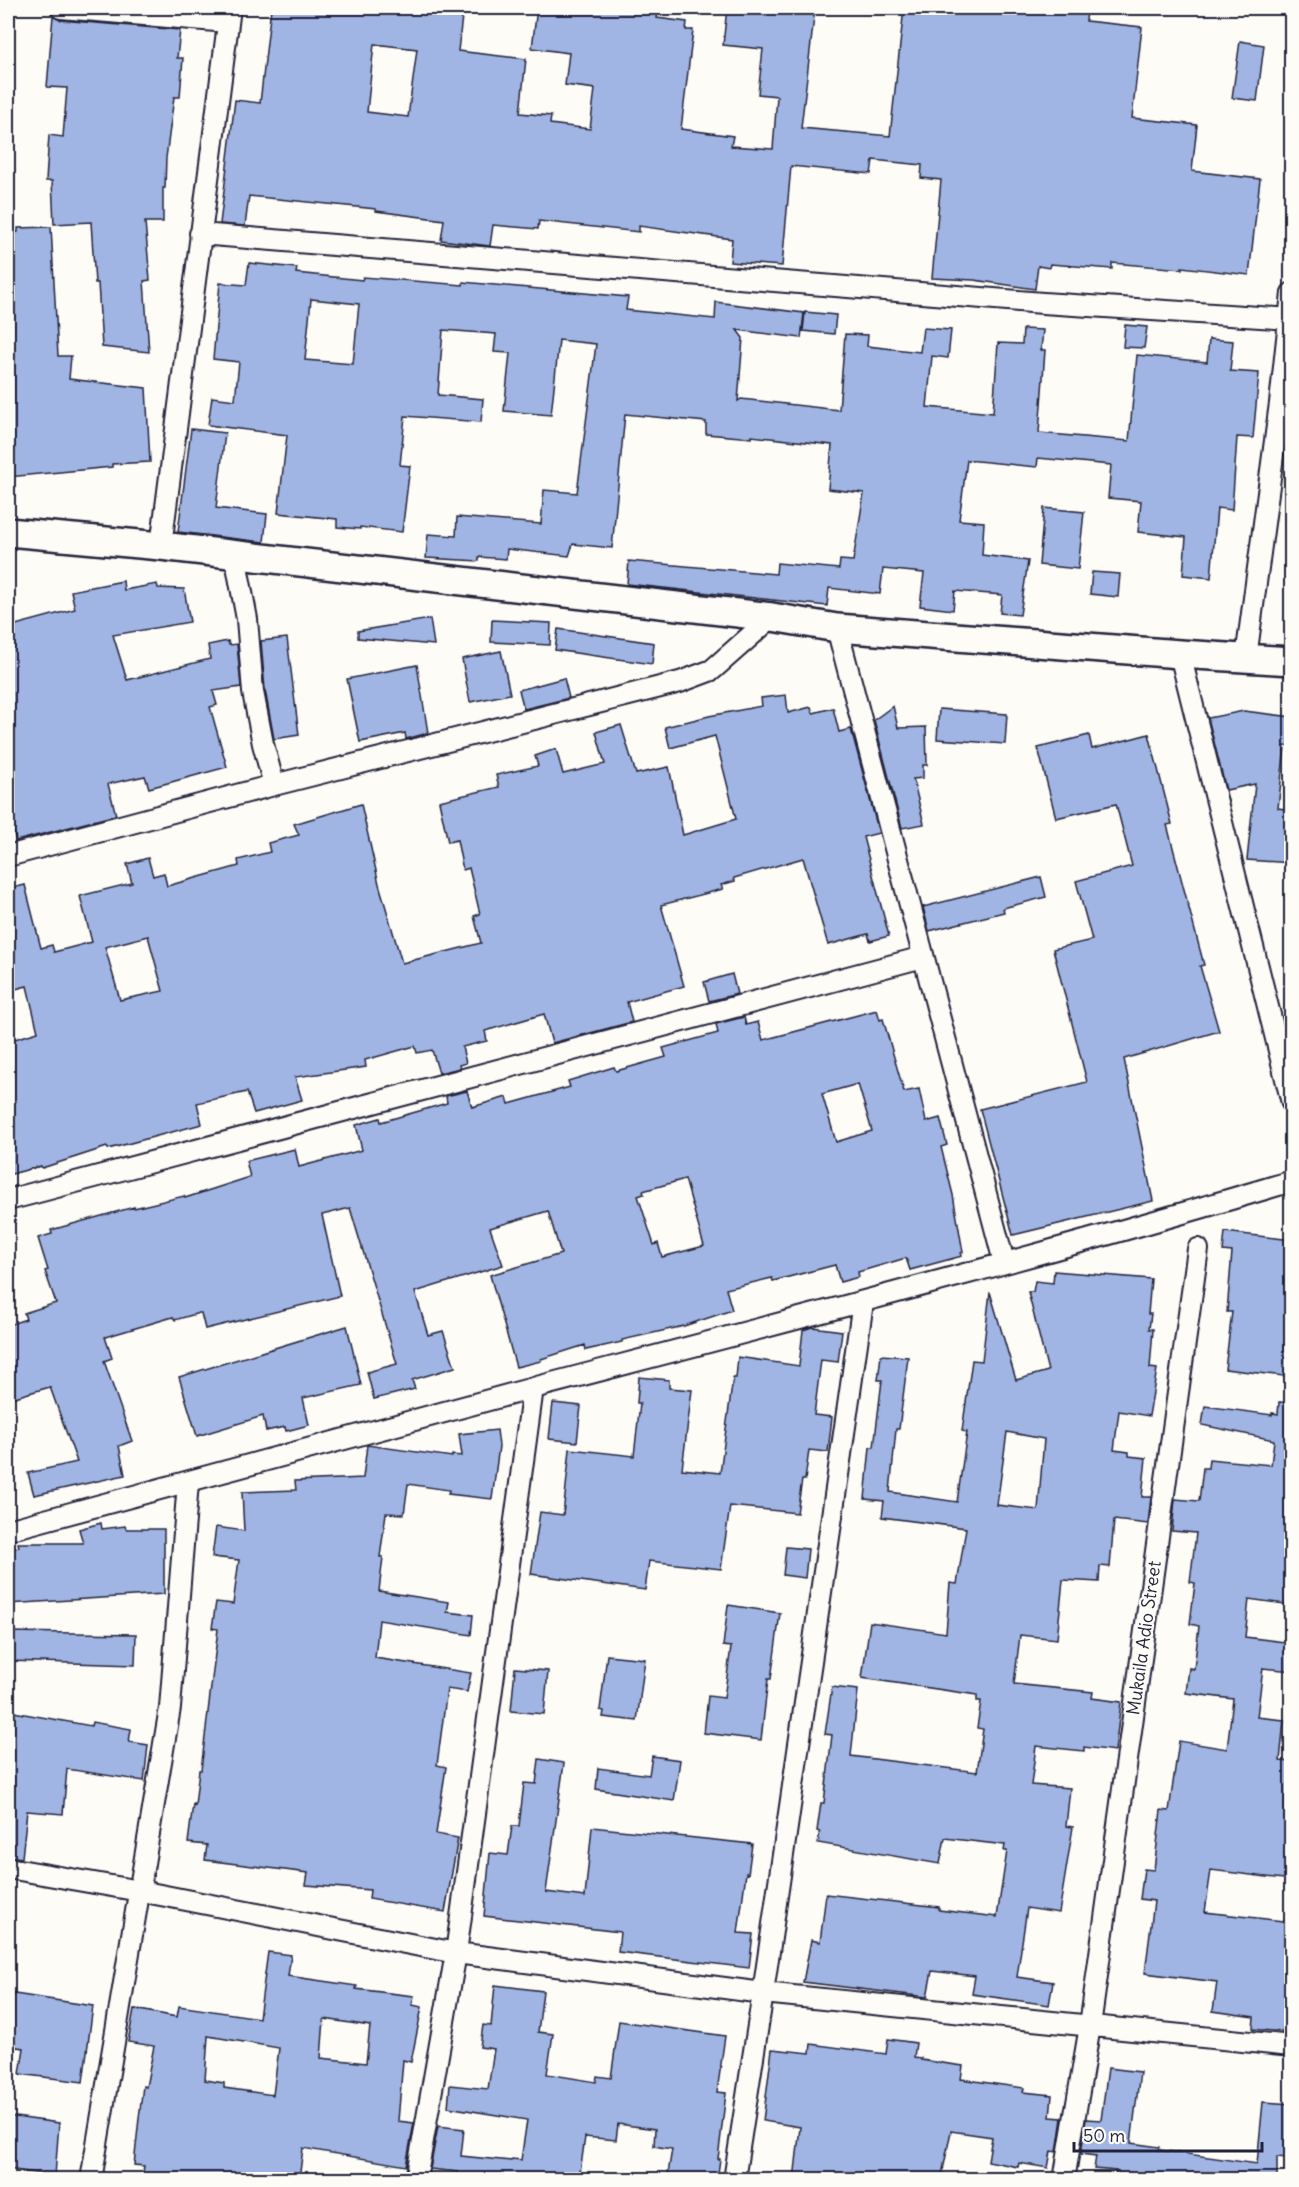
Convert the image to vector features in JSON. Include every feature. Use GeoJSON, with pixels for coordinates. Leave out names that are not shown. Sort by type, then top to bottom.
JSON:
{"type":"FeatureCollection","features":[{"type":"Feature","properties":{"kind":"street"},"geometry":{"type":"LineString","coordinates":[[61,8],[229,15],[161,546]]}},
{"type":"Feature","properties":{"kind":"street"},"geometry":{"type":"LineString","coordinates":[[200,234],[1031,302],[1290,319]]}},
{"type":"Feature","properties":{"kind":"street"},"geometry":{"type":"LineString","coordinates":[[1246,658],[1280,403],[1292,293]]}},
{"type":"Feature","properties":{"kind":"street"},"geometry":{"type":"LineString","coordinates":[[8,532],[161,546],[772,617],[837,628],[1292,661]]}},
{"type":"Feature","properties":{"kind":"street"},"geometry":{"type":"LineString","coordinates":[[235,555],[247,619],[253,692],[274,785]]}},
{"type":"Feature","properties":{"kind":"street"},"geometry":{"type":"LineString","coordinates":[[8,856],[274,785],[680,682],[712,669],[772,617]]}},
{"type":"Feature","properties":{"kind":"street"},"geometry":{"type":"LineString","coordinates":[[837,628],[1004,1262]]}},
{"type":"Feature","properties":{"kind":"street"},"geometry":{"type":"LineString","coordinates":[[1180,654],[1292,1103]]}},
{"type":"Feature","properties":{"kind":"street"},"geometry":{"type":"LineString","coordinates":[[8,1200],[923,957]]}},
{"type":"Feature","properties":{"kind":"street"},"geometry":{"type":"LineString","coordinates":[[8,1530],[533,1388],[863,1302],[1292,1181]]}},
{"type":"Feature","properties":{"kind":"street","name":"Mukaila Adio Street"},"geometry":{"type":"LineString","coordinates":[[1064,2180],[1090,2026],[1198,1249]]}},
{"type":"Feature","properties":{"kind":"street"},"geometry":{"type":"LineString","coordinates":[[734,2180],[863,1302]]}},
{"type":"Feature","properties":{"kind":"street"},"geometry":{"type":"LineString","coordinates":[[416,2180],[456,1953],[533,1388]]}},
{"type":"Feature","properties":{"kind":"street"},"geometry":{"type":"LineString","coordinates":[[91,2180],[170,1708],[188,1482]]}},
{"type":"Feature","properties":{"kind":"street"},"geometry":{"type":"LineString","coordinates":[[8,1868],[140,1891],[456,1953],[763,1993],[1292,2046]]}},
{"type":"Feature","properties":{"kind":"building"},"geometry":{"type":"Polygon","coordinates":[[[271,8],[463,8],[458,51],[526,59],[520,113],[551,116],[550,124],[590,129],[595,89],[565,85],[569,53],[532,48],[537,8],[659,8],[657,18],[687,22],[686,30],[693,30],[681,129],[733,136],[731,146],[773,149],[777,96],[758,94],[763,49],[723,45],[727,8],[815,8],[801,128],[890,136],[904,8],[1087,8],[1086,21],[1142,27],[1132,118],[1197,125],[1192,171],[1260,179],[1249,275],[1182,267],[1182,269],[1112,263],[1112,269],[1050,264],[1049,268],[1038,266],[1035,289],[974,280],[932,278],[941,180],[921,178],[922,165],[873,160],[871,174],[791,166],[782,266],[730,262],[732,239],[639,226],[639,232],[539,221],[538,229],[493,225],[490,246],[441,240],[444,220],[376,211],[376,209],[249,196],[245,226],[220,224],[235,100],[260,103],[271,8]],[[374,44],[367,112],[408,117],[417,49],[374,44]]]}},
{"type":"Feature","properties":{"kind":"building"},"geometry":{"type":"Polygon","coordinates":[[[53,16],[60,20],[180,30],[177,58],[183,58],[180,97],[174,97],[166,158],[165,188],[163,188],[163,222],[145,222],[150,280],[144,281],[149,352],[102,347],[91,222],[54,224],[52,181],[46,181],[49,135],[63,137],[67,88],[47,87],[53,16]]]}},
{"type":"Feature","properties":{"kind":"building"},"geometry":{"type":"Polygon","coordinates":[[[1240,41],[1264,45],[1257,101],[1232,98],[1240,41]]]}},
{"type":"Feature","properties":{"kind":"building"},"geometry":{"type":"Polygon","coordinates":[[[51,227],[58,356],[71,356],[69,379],[146,388],[150,462],[112,464],[112,467],[8,477],[8,233],[18,232],[18,228],[51,227]]]}},
{"type":"Feature","properties":{"kind":"building"},"geometry":{"type":"Polygon","coordinates":[[[249,263],[297,268],[296,273],[362,280],[363,277],[463,285],[463,282],[628,297],[626,310],[715,319],[716,302],[804,313],[801,338],[737,330],[743,338],[738,401],[741,399],[839,410],[845,334],[868,335],[867,346],[920,352],[923,328],[951,330],[948,358],[932,356],[927,407],[993,413],[998,343],[1022,344],[1023,329],[1043,330],[1041,350],[1045,350],[1039,433],[1129,441],[1137,355],[1207,362],[1209,339],[1233,341],[1230,371],[1259,373],[1253,438],[1237,437],[1232,510],[1217,508],[1211,578],[1183,575],[1186,537],[1138,532],[1141,501],[1108,498],[1111,465],[1038,458],[1037,467],[967,460],[959,520],[984,522],[982,555],[1028,561],[1020,615],[1000,613],[1002,595],[955,591],[953,610],[920,606],[924,573],[883,569],[880,594],[829,588],[827,606],[627,584],[629,561],[776,574],[777,563],[839,569],[840,560],[853,561],[864,493],[828,489],[832,445],[752,436],[752,438],[706,434],[706,422],[625,414],[612,548],[573,544],[569,556],[507,549],[506,559],[479,557],[479,561],[426,558],[428,534],[456,536],[457,517],[541,524],[544,490],[577,493],[596,344],[559,340],[551,415],[504,411],[510,353],[494,352],[496,334],[443,330],[438,395],[483,399],[481,422],[405,416],[400,465],[410,466],[402,532],[337,527],[337,519],[278,513],[287,435],[208,425],[212,397],[235,400],[239,362],[213,359],[220,283],[246,285],[249,263]],[[311,299],[305,360],[353,364],[359,304],[311,299]]]}},
{"type":"Feature","properties":{"kind":"building"},"geometry":{"type":"Polygon","coordinates":[[[805,312],[836,315],[834,334],[803,331],[805,312]]]}},
{"type":"Feature","properties":{"kind":"building"},"geometry":{"type":"Polygon","coordinates":[[[1125,325],[1147,327],[1144,348],[1123,347],[1125,325]]]}},
{"type":"Feature","properties":{"kind":"building"},"geometry":{"type":"Polygon","coordinates":[[[191,429],[225,433],[216,508],[267,514],[264,542],[178,532],[191,429]]]}},
{"type":"Feature","properties":{"kind":"building"},"geometry":{"type":"Polygon","coordinates":[[[1044,508],[1084,512],[1078,569],[1039,565],[1044,508]]]}},
{"type":"Feature","properties":{"kind":"building"},"geometry":{"type":"Polygon","coordinates":[[[1092,572],[1120,574],[1118,597],[1090,594],[1092,572]]]}},
{"type":"Feature","properties":{"kind":"building"},"geometry":{"type":"Polygon","coordinates":[[[123,581],[124,590],[157,584],[158,588],[184,589],[190,622],[113,635],[127,680],[210,659],[208,645],[228,641],[229,645],[237,644],[241,687],[213,691],[217,705],[210,707],[227,767],[149,788],[145,776],[108,784],[116,815],[16,841],[8,811],[8,627],[75,609],[71,591],[123,581]]]}},
{"type":"Feature","properties":{"kind":"building"},"geometry":{"type":"Polygon","coordinates":[[[430,619],[434,645],[358,638],[358,631],[430,619]]]}},
{"type":"Feature","properties":{"kind":"building"},"geometry":{"type":"Polygon","coordinates":[[[492,620],[551,623],[550,645],[491,642],[492,620]]]}},
{"type":"Feature","properties":{"kind":"building"},"geometry":{"type":"Polygon","coordinates":[[[558,629],[654,643],[652,664],[555,650],[558,629]]]}},
{"type":"Feature","properties":{"kind":"building"},"geometry":{"type":"Polygon","coordinates":[[[287,638],[299,735],[274,739],[265,690],[261,641],[287,638]]]}},
{"type":"Feature","properties":{"kind":"building"},"geometry":{"type":"Polygon","coordinates":[[[501,651],[510,694],[470,702],[462,659],[501,651]]]}},
{"type":"Feature","properties":{"kind":"building"},"geometry":{"type":"Polygon","coordinates":[[[417,665],[428,733],[406,739],[405,733],[360,742],[347,679],[417,665]]]}},
{"type":"Feature","properties":{"kind":"building"},"geometry":{"type":"Polygon","coordinates":[[[564,678],[569,698],[524,709],[519,690],[564,678]]]}},
{"type":"Feature","properties":{"kind":"building"},"geometry":{"type":"Polygon","coordinates":[[[786,695],[788,713],[811,707],[813,713],[833,708],[839,732],[851,729],[879,833],[863,837],[889,936],[870,941],[868,934],[828,945],[803,858],[734,878],[735,881],[721,885],[723,889],[661,905],[684,986],[627,1002],[632,1022],[552,1043],[544,1014],[485,1031],[487,1041],[462,1047],[466,1063],[459,1065],[460,1068],[439,1073],[432,1050],[417,1053],[415,1046],[365,1060],[366,1067],[295,1077],[302,1100],[254,1113],[247,1092],[197,1103],[202,1124],[108,1149],[107,1147],[42,1168],[41,1166],[8,1175],[8,1041],[38,1032],[27,986],[8,991],[8,889],[25,885],[41,948],[52,945],[54,952],[92,942],[80,896],[132,883],[127,864],[148,858],[153,876],[164,873],[167,886],[239,866],[238,860],[270,852],[268,843],[299,835],[294,824],[361,804],[379,884],[402,963],[481,943],[474,916],[480,914],[469,868],[463,870],[457,840],[448,842],[439,801],[499,787],[496,775],[538,766],[535,756],[556,749],[563,774],[605,764],[596,732],[621,725],[636,774],[669,767],[683,835],[736,819],[715,736],[670,748],[665,727],[762,706],[761,698],[786,695]],[[148,936],[105,947],[120,1000],[163,991],[148,936]]]}},
{"type":"Feature","properties":{"kind":"building"},"geometry":{"type":"Polygon","coordinates":[[[893,706],[898,728],[926,727],[927,765],[923,765],[923,778],[913,779],[924,824],[902,828],[874,720],[893,706]]]}},
{"type":"Feature","properties":{"kind":"building"},"geometry":{"type":"Polygon","coordinates":[[[939,709],[1007,714],[1005,744],[937,739],[939,709]]]}},
{"type":"Feature","properties":{"kind":"building"},"geometry":{"type":"Polygon","coordinates":[[[1244,711],[1292,717],[1290,746],[1285,746],[1278,808],[1292,810],[1292,863],[1247,860],[1255,784],[1226,790],[1208,718],[1244,711]]]}},
{"type":"Feature","properties":{"kind":"building"},"geometry":{"type":"Polygon","coordinates":[[[1149,734],[1172,824],[1167,825],[1204,965],[1200,966],[1219,1031],[1124,1059],[1153,1201],[1013,1235],[980,1109],[1087,1082],[1053,949],[1092,940],[1076,881],[1132,866],[1116,804],[1056,818],[1038,748],[1089,735],[1092,749],[1149,734]]]}},
{"type":"Feature","properties":{"kind":"building"},"geometry":{"type":"Polygon","coordinates":[[[1041,877],[1046,897],[1003,908],[1004,912],[929,931],[923,907],[1041,877]]]}},
{"type":"Feature","properties":{"kind":"building"},"geometry":{"type":"Polygon","coordinates":[[[732,974],[737,994],[709,1001],[704,982],[732,974]]]}},
{"type":"Feature","properties":{"kind":"building"},"geometry":{"type":"Polygon","coordinates":[[[877,1010],[880,1020],[883,1019],[904,1092],[919,1089],[926,1122],[940,1118],[947,1145],[941,1147],[953,1195],[962,1256],[910,1270],[906,1258],[858,1272],[859,1277],[840,1282],[835,1265],[773,1281],[772,1278],[726,1289],[732,1310],[684,1326],[622,1340],[622,1342],[586,1350],[585,1345],[541,1359],[541,1361],[516,1367],[490,1275],[561,1254],[548,1211],[490,1228],[503,1265],[415,1292],[428,1335],[443,1331],[455,1367],[412,1380],[415,1389],[374,1399],[367,1372],[397,1364],[350,1208],[322,1215],[340,1296],[205,1329],[201,1313],[199,1313],[175,1320],[173,1317],[105,1337],[112,1358],[104,1361],[132,1441],[119,1446],[125,1475],[34,1495],[28,1473],[77,1462],[50,1387],[8,1399],[8,1325],[26,1319],[24,1313],[56,1303],[45,1271],[48,1270],[38,1238],[52,1234],[51,1230],[134,1207],[184,1196],[185,1198],[250,1177],[246,1161],[295,1149],[299,1167],[362,1150],[356,1125],[380,1118],[381,1122],[447,1103],[446,1096],[467,1091],[472,1107],[507,1097],[509,1104],[570,1087],[568,1081],[614,1067],[616,1071],[666,1057],[663,1048],[718,1033],[716,1024],[744,1017],[746,1025],[758,1022],[763,1040],[877,1010]],[[858,1084],[822,1094],[836,1142],[872,1131],[858,1084]],[[685,1179],[643,1191],[644,1194],[638,1196],[654,1245],[658,1243],[662,1257],[704,1246],[685,1179]]]}},
{"type":"Feature","properties":{"kind":"building"},"geometry":{"type":"Polygon","coordinates":[[[1225,1232],[1292,1240],[1292,1377],[1225,1369],[1232,1312],[1227,1312],[1232,1252],[1223,1251],[1225,1232]]]}},
{"type":"Feature","properties":{"kind":"building"},"geometry":{"type":"Polygon","coordinates":[[[1054,1271],[1151,1279],[1148,1314],[1151,1314],[1149,1329],[1153,1329],[1150,1368],[1157,1369],[1149,1416],[1119,1411],[1114,1450],[1129,1452],[1129,1456],[1146,1458],[1142,1497],[1151,1497],[1148,1524],[1114,1520],[1110,1567],[1100,1566],[1099,1582],[1063,1580],[1057,1639],[1020,1635],[1014,1684],[1093,1692],[1092,1698],[1121,1702],[1115,1751],[1084,1747],[1084,1751],[1036,1746],[1031,1785],[1070,1788],[1066,1826],[1073,1827],[1059,1913],[1027,1908],[1017,1977],[1053,1982],[1049,2005],[972,1994],[975,1976],[932,1971],[927,1997],[803,1982],[811,1940],[820,1942],[826,1894],[939,1907],[939,1910],[997,1917],[1007,1851],[1004,1851],[1005,1845],[945,1838],[940,1864],[818,1843],[820,1832],[817,1831],[821,1803],[824,1803],[832,1735],[825,1734],[832,1687],[858,1690],[851,1756],[977,1772],[983,1729],[977,1728],[981,1701],[977,1701],[977,1695],[862,1678],[870,1622],[946,1633],[950,1583],[957,1584],[966,1528],[882,1517],[884,1501],[865,1499],[870,1447],[874,1447],[882,1380],[878,1380],[881,1355],[908,1357],[899,1429],[896,1429],[890,1492],[957,1502],[967,1432],[962,1431],[972,1360],[982,1361],[990,1292],[1016,1380],[1048,1371],[1028,1292],[1033,1292],[1035,1281],[1053,1283],[1054,1271]],[[1007,1432],[997,1505],[1038,1510],[1044,1439],[1007,1432]]]}},
{"type":"Feature","properties":{"kind":"building"},"geometry":{"type":"Polygon","coordinates":[[[347,1326],[361,1385],[303,1398],[309,1425],[286,1431],[285,1427],[266,1431],[263,1416],[197,1436],[179,1377],[347,1326]]]}},
{"type":"Feature","properties":{"kind":"building"},"geometry":{"type":"Polygon","coordinates":[[[812,1327],[842,1331],[838,1362],[821,1360],[814,1415],[832,1417],[828,1452],[809,1450],[797,1513],[730,1506],[721,1569],[649,1561],[645,1590],[531,1574],[540,1512],[563,1515],[570,1449],[634,1456],[640,1403],[637,1403],[639,1377],[669,1380],[669,1388],[692,1390],[682,1469],[720,1473],[738,1357],[799,1366],[803,1330],[812,1327]]]}},
{"type":"Feature","properties":{"kind":"building"},"geometry":{"type":"Polygon","coordinates":[[[1279,1402],[1292,1403],[1292,1605],[1249,1599],[1245,1637],[1292,1643],[1292,1671],[1263,1668],[1257,1717],[1284,1720],[1280,1761],[1292,1762],[1292,1880],[1211,1870],[1205,1912],[1292,1922],[1292,2033],[1253,2029],[1254,2017],[1213,2011],[1217,1982],[1145,1973],[1154,1901],[1140,1899],[1144,1869],[1154,1870],[1161,1810],[1169,1811],[1179,1741],[1227,1749],[1233,1699],[1186,1693],[1189,1668],[1194,1669],[1199,1626],[1190,1624],[1195,1583],[1190,1582],[1196,1533],[1172,1531],[1175,1499],[1199,1501],[1203,1468],[1208,1468],[1209,1459],[1271,1465],[1274,1440],[1202,1425],[1205,1406],[1272,1415],[1272,1413],[1278,1414],[1279,1402]]]}},
{"type":"Feature","properties":{"kind":"building"},"geometry":{"type":"Polygon","coordinates":[[[553,1403],[581,1406],[577,1442],[549,1439],[553,1403]]]}},
{"type":"Feature","properties":{"kind":"building"},"geometry":{"type":"Polygon","coordinates":[[[497,1430],[499,1446],[492,1499],[448,1494],[449,1490],[408,1484],[404,1514],[386,1513],[380,1557],[383,1557],[379,1591],[449,1602],[447,1612],[473,1615],[471,1635],[379,1620],[375,1658],[471,1673],[467,1692],[447,1689],[437,1765],[446,1767],[436,1834],[458,1838],[445,1912],[369,1899],[370,1890],[306,1885],[308,1873],[205,1860],[207,1845],[188,1843],[199,1770],[201,1770],[218,1629],[212,1628],[216,1602],[233,1604],[239,1560],[212,1557],[216,1527],[244,1531],[242,1492],[296,1490],[295,1481],[363,1478],[367,1445],[452,1457],[452,1455],[462,1456],[459,1434],[497,1430]]]}},
{"type":"Feature","properties":{"kind":"building"},"geometry":{"type":"Polygon","coordinates":[[[101,1523],[102,1529],[125,1526],[126,1529],[164,1529],[164,1594],[8,1604],[8,1550],[19,1547],[18,1543],[83,1543],[79,1529],[101,1523]]]}},
{"type":"Feature","properties":{"kind":"building"},"geometry":{"type":"Polygon","coordinates":[[[786,1547],[808,1549],[805,1578],[783,1575],[786,1547]]]}},
{"type":"Feature","properties":{"kind":"building"},"geometry":{"type":"Polygon","coordinates":[[[728,1605],[780,1613],[771,1679],[768,1679],[761,1740],[704,1733],[708,1696],[724,1698],[731,1647],[723,1646],[728,1605]]]}},
{"type":"Feature","properties":{"kind":"building"},"geometry":{"type":"Polygon","coordinates":[[[8,1632],[136,1634],[135,1665],[8,1661],[8,1632]]]}},
{"type":"Feature","properties":{"kind":"building"},"geometry":{"type":"Polygon","coordinates":[[[607,1655],[645,1659],[637,1721],[603,1717],[604,1711],[600,1710],[607,1655]]]}},
{"type":"Feature","properties":{"kind":"building"},"geometry":{"type":"Polygon","coordinates":[[[515,1668],[548,1671],[544,1714],[511,1711],[515,1668]]]}},
{"type":"Feature","properties":{"kind":"building"},"geometry":{"type":"Polygon","coordinates":[[[8,1711],[91,1726],[92,1722],[131,1729],[129,1742],[148,1745],[144,1781],[67,1769],[63,1814],[27,1811],[22,1858],[8,1856],[8,1711]]]}},
{"type":"Feature","properties":{"kind":"building"},"geometry":{"type":"Polygon","coordinates":[[[652,1756],[680,1760],[674,1801],[596,1789],[598,1768],[649,1775],[652,1756]]]}},
{"type":"Feature","properties":{"kind":"building"},"geometry":{"type":"Polygon","coordinates":[[[539,1759],[564,1763],[546,1892],[585,1897],[592,1827],[752,1844],[738,1933],[753,1934],[749,1968],[618,1952],[620,1932],[484,1916],[490,1853],[508,1855],[512,1826],[519,1826],[524,1783],[536,1784],[539,1759]]]}},
{"type":"Feature","properties":{"kind":"building"},"geometry":{"type":"Polygon","coordinates":[[[268,1952],[291,1955],[288,1976],[357,1986],[356,1989],[414,1996],[412,2005],[422,2007],[411,2062],[403,2060],[398,2121],[414,2123],[406,2166],[303,2148],[299,2180],[142,2180],[144,2166],[134,2165],[143,2086],[146,2087],[154,2046],[128,2042],[134,2009],[177,2017],[179,2006],[259,2018],[268,1952]],[[324,2019],[321,2058],[366,2063],[370,2026],[324,2019]],[[208,2036],[205,2080],[224,2083],[224,2088],[273,2095],[279,2048],[208,2036]]]}},
{"type":"Feature","properties":{"kind":"building"},"geometry":{"type":"Polygon","coordinates":[[[495,1985],[543,1991],[538,2032],[553,2034],[547,2074],[596,2082],[597,2076],[611,2078],[619,2021],[725,2036],[717,2092],[726,2093],[717,2180],[667,2180],[672,2149],[654,2146],[655,2129],[618,2124],[616,2140],[585,2137],[579,2180],[458,2180],[458,2172],[430,2169],[438,2126],[464,2129],[461,2156],[521,2160],[527,2120],[448,2107],[450,2085],[488,2089],[494,2049],[480,2047],[483,2025],[491,2026],[495,1985]]]}},
{"type":"Feature","properties":{"kind":"building"},"geometry":{"type":"Polygon","coordinates":[[[8,1993],[93,2006],[83,2082],[20,2074],[24,2048],[8,2046],[8,1993]]]}},
{"type":"Feature","properties":{"kind":"building"},"geometry":{"type":"Polygon","coordinates":[[[888,2039],[916,2043],[914,2057],[921,2058],[921,2060],[963,2066],[961,2079],[1024,2088],[1023,2092],[1052,2095],[1050,2117],[1062,2118],[1057,2152],[1051,2151],[1048,2168],[1019,2163],[1018,2167],[988,2161],[992,2137],[951,2131],[941,2180],[794,2180],[800,2127],[763,2121],[772,2049],[810,2053],[811,2044],[886,2054],[888,2039]]]}},
{"type":"Feature","properties":{"kind":"building"},"geometry":{"type":"Polygon","coordinates":[[[1108,2068],[1140,2072],[1131,2143],[1160,2147],[1159,2150],[1257,2164],[1263,2102],[1292,2104],[1287,2158],[1277,2157],[1277,2180],[1115,2180],[1116,2171],[1094,2169],[1096,2156],[1081,2154],[1086,2119],[1101,2120],[1108,2068]]]}},
{"type":"Feature","properties":{"kind":"building"},"geometry":{"type":"Polygon","coordinates":[[[8,2116],[59,2123],[55,2176],[8,2169],[8,2116]]]}}]}
